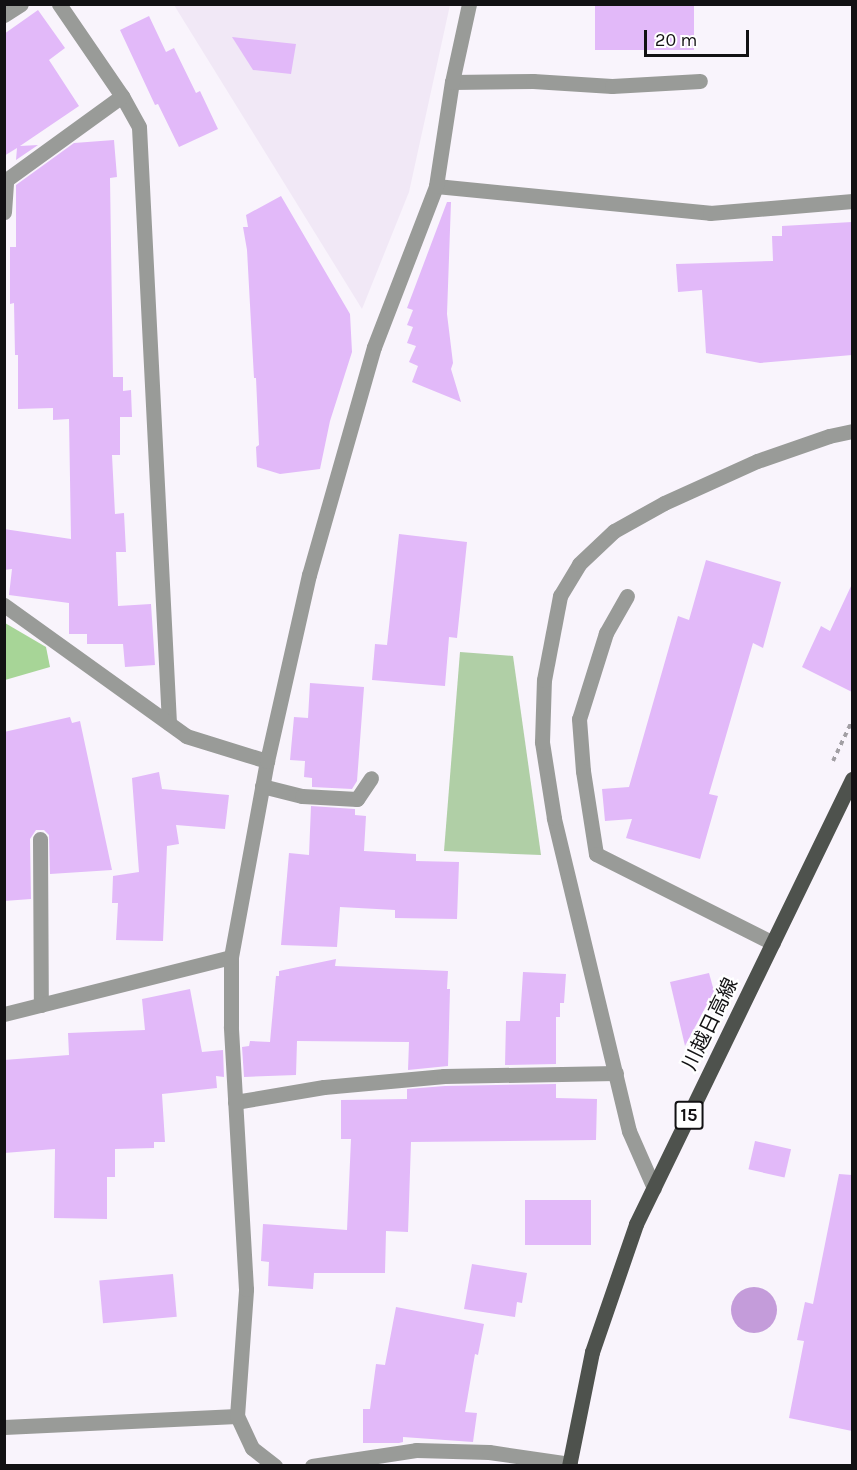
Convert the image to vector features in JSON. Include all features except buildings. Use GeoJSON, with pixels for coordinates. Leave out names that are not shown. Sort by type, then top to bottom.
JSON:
{"type":"FeatureCollection","features":[{"type":"Feature","properties":{"kind":"main road","name":"川越日高線"},"geometry":{"type":"LineString","coordinates":[[570,1465],[592,1352],[618,1271],[654,1188],[852,779]]}},
{"type":"Feature","properties":{"kind":"street"},"geometry":{"type":"LineString","coordinates":[[4,15],[21,4]]}},
{"type":"Feature","properties":{"kind":"street"},"geometry":{"type":"LineString","coordinates":[[59,4],[122,96],[140,127],[169,723]]}},
{"type":"Feature","properties":{"kind":"street"},"geometry":{"type":"LineString","coordinates":[[275,1466],[252,1448],[237,1416],[246,1289],[234,1102],[231,957],[262,786],[309,575],[374,347],[436,186],[452,82],[469,4]]}},
{"type":"Feature","properties":{"kind":"street"},"geometry":{"type":"LineString","coordinates":[[452,82],[533,81],[612,86],[699,81]]}},
{"type":"Feature","properties":{"kind":"street"},"geometry":{"type":"LineString","coordinates":[[4,212],[6,180],[122,96]]}},
{"type":"Feature","properties":{"kind":"street"},"geometry":{"type":"LineString","coordinates":[[436,186],[710,213],[852,201]]}},
{"type":"Feature","properties":{"kind":"street"},"geometry":{"type":"LineString","coordinates":[[654,1188],[629,1131],[554,818],[542,742],[544,680],[550,635],[560,596],[579,564],[614,531],[664,502],[757,461],[829,436],[852,431]]}},
{"type":"Feature","properties":{"kind":"street"},"geometry":{"type":"LineString","coordinates":[[627,596],[606,633],[579,719],[583,771],[596,854],[773,943]]}},
{"type":"Feature","properties":{"kind":"street"},"geometry":{"type":"LineString","coordinates":[[4,605],[186,736],[267,762]]}},
{"type":"Feature","properties":{"kind":"street"},"geometry":{"type":"LineString","coordinates":[[262,786],[302,796],[357,799],[371,778]]}},
{"type":"Feature","properties":{"kind":"street"},"geometry":{"type":"LineString","coordinates":[[40,839],[41,1005]]}},
{"type":"Feature","properties":{"kind":"street"},"geometry":{"type":"LineString","coordinates":[[4,1014],[231,957]]}},
{"type":"Feature","properties":{"kind":"street"},"geometry":{"type":"LineString","coordinates":[[234,1102],[324,1087],[444,1076],[616,1073]]}},
{"type":"Feature","properties":{"kind":"street"},"geometry":{"type":"LineString","coordinates":[[4,1427],[237,1416]]}},
{"type":"Feature","properties":{"kind":"street"},"geometry":{"type":"LineString","coordinates":[[312,1466],[416,1450],[489,1452],[570,1465]]}},
{"type":"Feature","properties":{"kind":"shaded area"},"geometry":{"type":"Polygon","coordinates":[[[174,5],[450,5],[409,192],[362,309],[174,5]]]}},
{"type":"Feature","properties":{"kind":"shaded area"},"geometry":{"type":"Polygon","coordinates":[[[754,1287],[770,1294],[777,1310],[770,1326],[754,1333],[738,1326],[731,1310],[738,1294],[754,1287]]]}},
{"type":"Feature","properties":{"kind":"green space"},"geometry":{"type":"Polygon","coordinates":[[[5,623],[46,647],[50,667],[5,680],[5,623]]]}},
{"type":"Feature","properties":{"kind":"green space"},"geometry":{"type":"Polygon","coordinates":[[[460,652],[513,656],[541,855],[444,851],[460,652]]]}}]}
